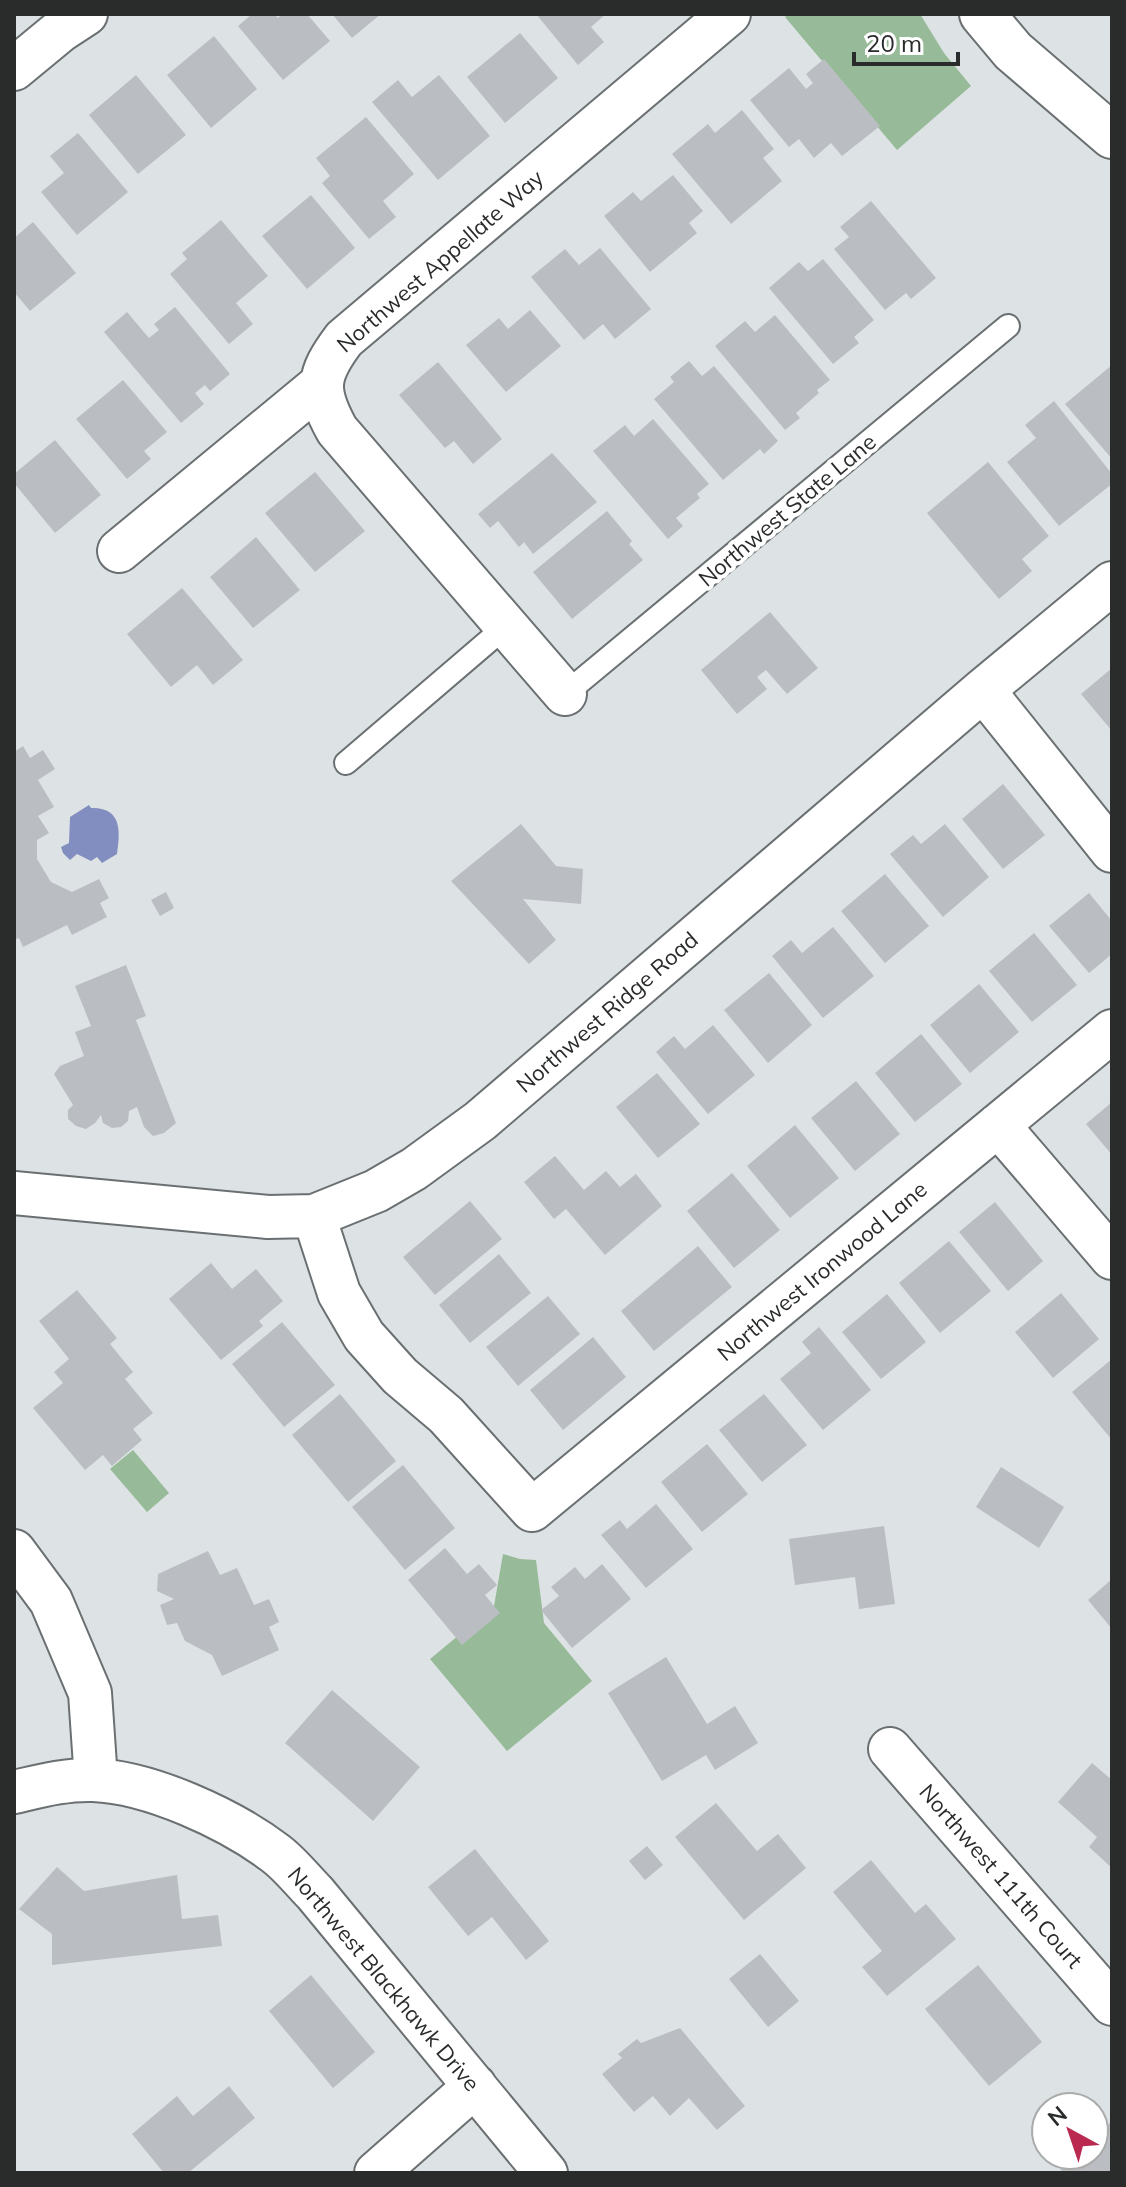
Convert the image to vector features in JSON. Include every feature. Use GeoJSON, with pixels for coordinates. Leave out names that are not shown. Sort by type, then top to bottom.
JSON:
{"type":"FeatureCollection","features":[{"type":"Feature","properties":{"kind":"street"},"geometry":{"type":"LineString","coordinates":[[14,69],[86,14]]}},
{"type":"Feature","properties":{"kind":"street","name":"Northwest Appellate Way"},"geometry":{"type":"LineString","coordinates":[[320,385],[327,362],[344,339],[729,14]]}},
{"type":"Feature","properties":{"kind":"street"},"geometry":{"type":"LineString","coordinates":[[982,14],[1013,51],[1112,136]]}},
{"type":"Feature","properties":{"kind":"street"},"geometry":{"type":"LineString","coordinates":[[119,551],[320,385],[324,407],[337,430],[565,694]]}},
{"type":"Feature","properties":{"kind":"street","name":"Northwest Ridge Road"},"geometry":{"type":"LineString","coordinates":[[14,1193],[268,1217],[314,1216],[376,1191],[449,1146],[1112,583]]}},
{"type":"Feature","properties":{"kind":"street"},"geometry":{"type":"LineString","coordinates":[[983,690],[1112,851]]}},
{"type":"Feature","properties":{"kind":"street","name":"Northwest Ironwood Lane"},"geometry":{"type":"LineString","coordinates":[[314,1216],[339,1293],[364,1336],[400,1376],[446,1415],[532,1510],[1112,1031]]}},
{"type":"Feature","properties":{"kind":"street"},"geometry":{"type":"LineString","coordinates":[[998,1125],[1112,1258]]}},
{"type":"Feature","properties":{"kind":"street"},"geometry":{"type":"LineString","coordinates":[[14,1551],[51,1601],[90,1693],[96,1780]]}},
{"type":"Feature","properties":{"kind":"street","name":"Northwest 111th Court"},"geometry":{"type":"LineString","coordinates":[[890,1749],[1112,2004]]}},
{"type":"Feature","properties":{"kind":"street","name":"Northwest Blackhawk Drive"},"geometry":{"type":"LineString","coordinates":[[14,1792],[63,1781],[96,1780],[150,1791],[192,1805],[240,1830],[277,1855],[315,1893],[546,2173]]}},
{"type":"Feature","properties":{"kind":"street"},"geometry":{"type":"LineString","coordinates":[[376,2173],[475,2086]]}},
{"type":"Feature","properties":{"kind":"lane","name":"Northwest State Lane"},"geometry":{"type":"LineString","coordinates":[[565,694],[1008,326]]}},
{"type":"Feature","properties":{"kind":"lane"},"geometry":{"type":"LineString","coordinates":[[346,763],[506,626]]}},
{"type":"Feature","properties":{"kind":"green space"},"geometry":{"type":"Polygon","coordinates":[[[789,14],[920,14],[944,53],[971,86],[897,150],[785,17],[789,14]]]}},
{"type":"Feature","properties":{"kind":"green space"},"geometry":{"type":"Polygon","coordinates":[[[133,1450],[169,1493],[147,1512],[110,1469],[133,1450]]]}},
{"type":"Feature","properties":{"kind":"green space"},"geometry":{"type":"Polygon","coordinates":[[[503,1554],[536,1560],[544,1623],[592,1681],[507,1751],[430,1659],[494,1606],[503,1554]]]}},
{"type":"Feature","properties":{"kind":"water"},"geometry":{"type":"Polygon","coordinates":[[[89,805],[109,812],[119,830],[117,854],[102,863],[97,857],[91,861],[77,854],[70,860],[61,847],[69,843],[70,817],[89,805]]]}},
{"type":"Feature","properties":{"kind":"building"},"geometry":{"type":"Polygon","coordinates":[[[252,14],[274,14],[278,18],[282,14],[307,14],[330,41],[283,80],[238,26],[252,14]]]}},
{"type":"Feature","properties":{"kind":"building"},"geometry":{"type":"Polygon","coordinates":[[[332,14],[381,14],[352,38],[332,14]]]}},
{"type":"Feature","properties":{"kind":"building"},"geometry":{"type":"Polygon","coordinates":[[[536,14],[606,14],[591,27],[604,42],[578,65],[536,14]]]}},
{"type":"Feature","properties":{"kind":"building"},"geometry":{"type":"Polygon","coordinates":[[[520,33],[558,78],[505,123],[467,77],[520,33]]]}},
{"type":"Feature","properties":{"kind":"building"},"geometry":{"type":"Polygon","coordinates":[[[214,36],[257,89],[211,128],[167,75],[214,36]]]}},
{"type":"Feature","properties":{"kind":"building"},"geometry":{"type":"Polygon","coordinates":[[[824,59],[880,126],[842,156],[831,143],[814,158],[799,139],[789,147],[750,100],[789,68],[806,89],[813,83],[806,74],[824,59]]]}},
{"type":"Feature","properties":{"kind":"building"},"geometry":{"type":"Polygon","coordinates":[[[136,75],[186,135],[138,174],[89,115],[136,75]]]}},
{"type":"Feature","properties":{"kind":"building"},"geometry":{"type":"Polygon","coordinates":[[[439,75],[490,136],[438,180],[372,102],[398,80],[412,97],[439,75]]]}},
{"type":"Feature","properties":{"kind":"building"},"geometry":{"type":"Polygon","coordinates":[[[742,110],[774,149],[763,158],[782,181],[731,224],[672,154],[708,124],[715,133],[742,110]]]}},
{"type":"Feature","properties":{"kind":"building"},"geometry":{"type":"Polygon","coordinates":[[[366,117],[414,174],[383,201],[396,217],[369,239],[322,183],[330,176],[316,158],[366,117]]]}},
{"type":"Feature","properties":{"kind":"building"},"geometry":{"type":"Polygon","coordinates":[[[78,133],[128,192],[77,235],[41,192],[64,173],[50,156],[78,133]]]}},
{"type":"Feature","properties":{"kind":"building"},"geometry":{"type":"Polygon","coordinates":[[[673,175],[703,211],[689,223],[697,233],[650,272],[604,216],[633,192],[641,201],[673,175]]]}},
{"type":"Feature","properties":{"kind":"building"},"geometry":{"type":"Polygon","coordinates":[[[311,195],[355,248],[307,289],[262,236],[311,195]]]}},
{"type":"Feature","properties":{"kind":"building"},"geometry":{"type":"Polygon","coordinates":[[[871,201],[936,278],[911,299],[906,293],[885,310],[834,249],[849,237],[840,227],[871,201]]]}},
{"type":"Feature","properties":{"kind":"building"},"geometry":{"type":"Polygon","coordinates":[[[221,220],[268,276],[236,303],[253,324],[229,344],[170,274],[187,259],[182,253],[221,220]]]}},
{"type":"Feature","properties":{"kind":"building"},"geometry":{"type":"Polygon","coordinates":[[[33,222],[76,273],[30,311],[14,292],[14,238],[33,222]]]}},
{"type":"Feature","properties":{"kind":"building"},"geometry":{"type":"Polygon","coordinates":[[[600,248],[651,309],[615,339],[603,324],[584,340],[531,277],[565,249],[579,265],[600,248]]]}},
{"type":"Feature","properties":{"kind":"building"},"geometry":{"type":"Polygon","coordinates":[[[823,259],[874,320],[854,337],[859,343],[833,364],[769,288],[799,262],[808,271],[823,259]]]}},
{"type":"Feature","properties":{"kind":"building"},"geometry":{"type":"Polygon","coordinates":[[[175,307],[230,374],[210,391],[205,385],[195,393],[204,404],[181,423],[104,332],[127,312],[149,338],[159,330],[154,324],[175,307]]]}},
{"type":"Feature","properties":{"kind":"building"},"geometry":{"type":"Polygon","coordinates":[[[530,310],[561,346],[506,392],[466,345],[499,318],[508,329],[530,310]]]}},
{"type":"Feature","properties":{"kind":"building"},"geometry":{"type":"Polygon","coordinates":[[[775,315],[830,380],[796,413],[800,418],[785,430],[715,346],[745,321],[755,332],[775,315]]]}},
{"type":"Feature","properties":{"kind":"building"},"geometry":{"type":"Polygon","coordinates":[[[689,361],[702,376],[714,366],[778,441],[764,454],[760,449],[723,480],[654,399],[674,382],[670,377],[689,361]]]}},
{"type":"Feature","properties":{"kind":"building"},"geometry":{"type":"Polygon","coordinates":[[[438,362],[502,439],[473,464],[454,441],[445,448],[399,395],[438,362]]]}},
{"type":"Feature","properties":{"kind":"building"},"geometry":{"type":"Polygon","coordinates":[[[1112,365],[1112,459],[1065,404],[1112,365]]]}},
{"type":"Feature","properties":{"kind":"building"},"geometry":{"type":"Polygon","coordinates":[[[123,380],[167,432],[144,451],[151,459],[127,479],[76,419],[123,380]]]}},
{"type":"Feature","properties":{"kind":"building"},"geometry":{"type":"Polygon","coordinates":[[[1054,401],[1112,474],[1112,484],[1059,526],[1007,462],[1036,438],[1025,425],[1054,401]]]}},
{"type":"Feature","properties":{"kind":"building"},"geometry":{"type":"Polygon","coordinates":[[[653,419],[709,484],[697,494],[700,498],[676,518],[683,526],[668,539],[593,451],[625,425],[634,436],[653,419]]]}},
{"type":"Feature","properties":{"kind":"building"},"geometry":{"type":"Polygon","coordinates":[[[55,440],[101,495],[55,533],[14,483],[14,474],[55,440]]]}},
{"type":"Feature","properties":{"kind":"building"},"geometry":{"type":"Polygon","coordinates":[[[552,453],[597,502],[533,554],[524,542],[519,547],[498,521],[490,528],[478,514],[552,453]]]}},
{"type":"Feature","properties":{"kind":"building"},"geometry":{"type":"Polygon","coordinates":[[[988,462],[1049,536],[1022,559],[1032,571],[999,599],[927,513],[988,462]]]}},
{"type":"Feature","properties":{"kind":"building"},"geometry":{"type":"Polygon","coordinates":[[[315,472],[365,531],[315,572],[265,513],[315,472]]]}},
{"type":"Feature","properties":{"kind":"building"},"geometry":{"type":"Polygon","coordinates":[[[607,511],[643,560],[572,619],[533,572],[607,511]]]}},
{"type":"Feature","properties":{"kind":"building"},"geometry":{"type":"Polygon","coordinates":[[[256,537],[300,590],[253,628],[210,577],[256,537]]]}},
{"type":"Feature","properties":{"kind":"building"},"geometry":{"type":"Polygon","coordinates":[[[182,588],[243,660],[213,685],[197,665],[171,687],[127,634],[182,588]]]}},
{"type":"Feature","properties":{"kind":"building"},"geometry":{"type":"Polygon","coordinates":[[[770,612],[818,668],[787,694],[766,670],[757,677],[767,689],[737,714],[701,670],[770,612]]]}},
{"type":"Feature","properties":{"kind":"building"},"geometry":{"type":"Polygon","coordinates":[[[1112,668],[1112,731],[1081,694],[1112,668]]]}},
{"type":"Feature","properties":{"kind":"building"},"geometry":{"type":"Polygon","coordinates":[[[23,746],[30,758],[43,750],[55,769],[38,780],[54,807],[38,816],[49,833],[37,840],[37,859],[51,882],[72,892],[99,879],[109,898],[100,903],[107,917],[72,935],[67,925],[23,947],[19,938],[14,940],[14,752],[23,746]]]}},
{"type":"Feature","properties":{"kind":"building"},"geometry":{"type":"Polygon","coordinates":[[[1003,784],[1045,835],[1003,869],[962,819],[1003,784]]]}},
{"type":"Feature","properties":{"kind":"building"},"geometry":{"type":"Polygon","coordinates":[[[521,824],[556,866],[583,869],[581,904],[523,899],[556,940],[529,964],[451,881],[521,824]]]}},
{"type":"Feature","properties":{"kind":"building"},"geometry":{"type":"Polygon","coordinates":[[[945,824],[989,877],[943,917],[890,854],[913,835],[921,844],[945,824]]]}},
{"type":"Feature","properties":{"kind":"building"},"geometry":{"type":"Polygon","coordinates":[[[885,874],[929,926],[885,963],[841,911],[885,874]]]}},
{"type":"Feature","properties":{"kind":"building"},"geometry":{"type":"Polygon","coordinates":[[[166,892],[174,908],[160,916],[151,900],[166,892]]]}},
{"type":"Feature","properties":{"kind":"building"},"geometry":{"type":"Polygon","coordinates":[[[1089,893],[1112,921],[1112,954],[1089,973],[1049,926],[1089,893]]]}},
{"type":"Feature","properties":{"kind":"building"},"geometry":{"type":"Polygon","coordinates":[[[833,927],[874,976],[823,1018],[772,956],[791,940],[802,953],[833,927]]]}},
{"type":"Feature","properties":{"kind":"building"},"geometry":{"type":"Polygon","coordinates":[[[1034,933],[1077,985],[1032,1022],[989,971],[1034,933]]]}},
{"type":"Feature","properties":{"kind":"building"},"geometry":{"type":"Polygon","coordinates":[[[126,965],[146,1016],[136,1020],[176,1123],[164,1133],[153,1136],[144,1127],[137,1107],[129,1111],[128,1121],[121,1127],[112,1128],[103,1123],[101,1115],[86,1129],[76,1126],[68,1119],[68,1110],[73,1105],[54,1074],[60,1066],[84,1056],[75,1032],[91,1026],[75,986],[126,965]]]}},
{"type":"Feature","properties":{"kind":"building"},"geometry":{"type":"Polygon","coordinates":[[[769,973],[812,1025],[768,1063],[724,1010],[769,973]]]}},
{"type":"Feature","properties":{"kind":"building"},"geometry":{"type":"Polygon","coordinates":[[[979,984],[1019,1032],[970,1073],[930,1025],[979,984]]]}},
{"type":"Feature","properties":{"kind":"building"},"geometry":{"type":"Polygon","coordinates":[[[713,1025],[755,1075],[708,1114],[656,1052],[674,1036],[685,1049],[713,1025]]]}},
{"type":"Feature","properties":{"kind":"building"},"geometry":{"type":"Polygon","coordinates":[[[921,1034],[962,1084],[915,1122],[875,1073],[921,1034]]]}},
{"type":"Feature","properties":{"kind":"building"},"geometry":{"type":"Polygon","coordinates":[[[657,1073],[700,1124],[658,1158],[616,1107],[657,1073]]]}},
{"type":"Feature","properties":{"kind":"building"},"geometry":{"type":"Polygon","coordinates":[[[856,1081],[900,1134],[855,1171],[811,1118],[856,1081]]]}},
{"type":"Feature","properties":{"kind":"building"},"geometry":{"type":"Polygon","coordinates":[[[1112,1102],[1112,1155],[1086,1124],[1112,1102]]]}},
{"type":"Feature","properties":{"kind":"building"},"geometry":{"type":"Polygon","coordinates":[[[795,1125],[839,1178],[790,1218],[747,1166],[795,1125]]]}},
{"type":"Feature","properties":{"kind":"building"},"geometry":{"type":"Polygon","coordinates":[[[555,1156],[584,1190],[606,1171],[620,1187],[636,1174],[662,1206],[605,1255],[566,1209],[554,1219],[524,1182],[555,1156]]]}},
{"type":"Feature","properties":{"kind":"building"},"geometry":{"type":"Polygon","coordinates":[[[732,1173],[780,1230],[734,1268],[687,1211],[732,1173]]]}},
{"type":"Feature","properties":{"kind":"building"},"geometry":{"type":"Polygon","coordinates":[[[470,1201],[502,1239],[435,1295],[403,1257],[470,1201]]]}},
{"type":"Feature","properties":{"kind":"building"},"geometry":{"type":"Polygon","coordinates":[[[995,1202],[1043,1261],[1008,1291],[959,1232],[995,1202]]]}},
{"type":"Feature","properties":{"kind":"building"},"geometry":{"type":"Polygon","coordinates":[[[949,1241],[991,1291],[940,1333],[899,1283],[949,1241]]]}},
{"type":"Feature","properties":{"kind":"building"},"geometry":{"type":"Polygon","coordinates":[[[698,1246],[732,1287],[654,1351],[621,1311],[698,1246]]]}},
{"type":"Feature","properties":{"kind":"building"},"geometry":{"type":"Polygon","coordinates":[[[499,1254],[531,1293],[470,1343],[439,1305],[499,1254]]]}},
{"type":"Feature","properties":{"kind":"building"},"geometry":{"type":"Polygon","coordinates":[[[211,1263],[232,1289],[256,1269],[283,1301],[259,1321],[263,1326],[221,1360],[169,1299],[211,1263]]]}},
{"type":"Feature","properties":{"kind":"building"},"geometry":{"type":"Polygon","coordinates":[[[77,1290],[117,1338],[110,1344],[133,1372],[125,1379],[153,1413],[133,1429],[142,1440],[112,1466],[103,1455],[85,1470],[33,1408],[63,1383],[54,1372],[69,1359],[39,1321],[77,1290]]]}},
{"type":"Feature","properties":{"kind":"building"},"geometry":{"type":"Polygon","coordinates":[[[1061,1293],[1099,1339],[1053,1378],[1015,1332],[1061,1293]]]}},
{"type":"Feature","properties":{"kind":"building"},"geometry":{"type":"Polygon","coordinates":[[[887,1294],[926,1342],[881,1379],[842,1332],[887,1294]]]}},
{"type":"Feature","properties":{"kind":"building"},"geometry":{"type":"Polygon","coordinates":[[[548,1296],[580,1334],[518,1386],[486,1347],[548,1296]]]}},
{"type":"Feature","properties":{"kind":"building"},"geometry":{"type":"Polygon","coordinates":[[[282,1322],[335,1385],[284,1427],[232,1364],[282,1322]]]}},
{"type":"Feature","properties":{"kind":"building"},"geometry":{"type":"Polygon","coordinates":[[[819,1327],[871,1390],[823,1430],[780,1379],[811,1353],[802,1342],[819,1327]]]}},
{"type":"Feature","properties":{"kind":"building"},"geometry":{"type":"Polygon","coordinates":[[[593,1337],[626,1377],[563,1430],[530,1390],[593,1337]]]}},
{"type":"Feature","properties":{"kind":"building"},"geometry":{"type":"Polygon","coordinates":[[[1112,1359],[1112,1440],[1072,1392],[1112,1359]]]}},
{"type":"Feature","properties":{"kind":"building"},"geometry":{"type":"Polygon","coordinates":[[[340,1394],[396,1461],[348,1502],[292,1435],[340,1394]]]}},
{"type":"Feature","properties":{"kind":"building"},"geometry":{"type":"Polygon","coordinates":[[[764,1394],[807,1445],[762,1482],[719,1430],[764,1394]]]}},
{"type":"Feature","properties":{"kind":"building"},"geometry":{"type":"Polygon","coordinates":[[[707,1444],[748,1494],[702,1532],[661,1482],[707,1444]]]}},
{"type":"Feature","properties":{"kind":"building"},"geometry":{"type":"Polygon","coordinates":[[[403,1465],[455,1528],[405,1570],[352,1507],[403,1465]]]}},
{"type":"Feature","properties":{"kind":"building"},"geometry":{"type":"Polygon","coordinates":[[[1001,1467],[1064,1507],[1039,1548],[976,1507],[1001,1467]]]}},
{"type":"Feature","properties":{"kind":"building"},"geometry":{"type":"Polygon","coordinates":[[[656,1504],[693,1549],[646,1588],[601,1535],[620,1520],[627,1529],[656,1504]]]}},
{"type":"Feature","properties":{"kind":"building"},"geometry":{"type":"Polygon","coordinates":[[[884,1526],[895,1604],[859,1609],[855,1577],[795,1585],[789,1539],[884,1526]]]}},
{"type":"Feature","properties":{"kind":"building"},"geometry":{"type":"Polygon","coordinates":[[[445,1548],[467,1574],[479,1564],[497,1585],[485,1595],[500,1613],[462,1645],[408,1580],[445,1548]]]}},
{"type":"Feature","properties":{"kind":"building"},"geometry":{"type":"Polygon","coordinates":[[[208,1551],[220,1575],[237,1568],[254,1605],[269,1599],[279,1622],[269,1627],[279,1650],[222,1676],[212,1655],[185,1641],[177,1623],[167,1625],[160,1605],[174,1599],[157,1591],[158,1574],[208,1551]]]}},
{"type":"Feature","properties":{"kind":"building"},"geometry":{"type":"Polygon","coordinates":[[[602,1564],[631,1599],[572,1648],[541,1610],[559,1596],[551,1587],[575,1567],[585,1579],[602,1564]]]}},
{"type":"Feature","properties":{"kind":"building"},"geometry":{"type":"Polygon","coordinates":[[[1112,1579],[1112,1629],[1088,1600],[1112,1579]]]}},
{"type":"Feature","properties":{"kind":"building"},"geometry":{"type":"Polygon","coordinates":[[[666,1657],[707,1724],[735,1706],[758,1743],[715,1770],[706,1755],[662,1781],[608,1693],[666,1657]]]}},
{"type":"Feature","properties":{"kind":"building"},"geometry":{"type":"Polygon","coordinates":[[[332,1690],[420,1767],[373,1821],[285,1743],[332,1690]]]}},
{"type":"Feature","properties":{"kind":"building"},"geometry":{"type":"Polygon","coordinates":[[[1092,1763],[1112,1780],[1112,1868],[1089,1847],[1097,1837],[1058,1802],[1092,1763]]]}},
{"type":"Feature","properties":{"kind":"building"},"geometry":{"type":"Polygon","coordinates":[[[716,1803],[757,1851],[778,1834],[806,1868],[744,1920],[675,1837],[716,1803]]]}},
{"type":"Feature","properties":{"kind":"building"},"geometry":{"type":"Polygon","coordinates":[[[647,1846],[663,1865],[645,1880],[629,1861],[647,1846]]]}},
{"type":"Feature","properties":{"kind":"building"},"geometry":{"type":"Polygon","coordinates":[[[475,1849],[549,1941],[526,1960],[492,1917],[468,1936],[428,1887],[475,1849]]]}},
{"type":"Feature","properties":{"kind":"building"},"geometry":{"type":"Polygon","coordinates":[[[871,1860],[915,1913],[926,1904],[956,1939],[887,1996],[862,1967],[882,1951],[833,1892],[871,1860]]]}},
{"type":"Feature","properties":{"kind":"building"},"geometry":{"type":"Polygon","coordinates":[[[57,1867],[84,1891],[177,1875],[182,1919],[218,1915],[222,1946],[52,1965],[52,1934],[19,1909],[57,1867]]]}},
{"type":"Feature","properties":{"kind":"building"},"geometry":{"type":"Polygon","coordinates":[[[760,1954],[799,2001],[768,2027],[729,1979],[760,1954]]]}},
{"type":"Feature","properties":{"kind":"building"},"geometry":{"type":"Polygon","coordinates":[[[978,1965],[1042,2042],[989,2086],[925,2009],[978,1965]]]}},
{"type":"Feature","properties":{"kind":"building"},"geometry":{"type":"Polygon","coordinates":[[[311,1975],[375,2052],[333,2088],[269,2011],[311,1975]]]}},
{"type":"Feature","properties":{"kind":"building"},"geometry":{"type":"Polygon","coordinates":[[[680,2028],[745,2106],[717,2130],[689,2098],[670,2116],[653,2096],[634,2112],[602,2074],[622,2058],[618,2054],[637,2039],[641,2043],[680,2028]]]}},
{"type":"Feature","properties":{"kind":"building"},"geometry":{"type":"Polygon","coordinates":[[[229,2086],[255,2118],[188,2173],[164,2173],[132,2134],[177,2096],[193,2116],[229,2086]]]}},
{"type":"Feature","properties":{"kind":"building"},"geometry":{"type":"Polygon","coordinates":[[[1112,2121],[1112,2173],[1063,2173],[1062,2171],[1110,2171],[1112,2121]]]}}]}
